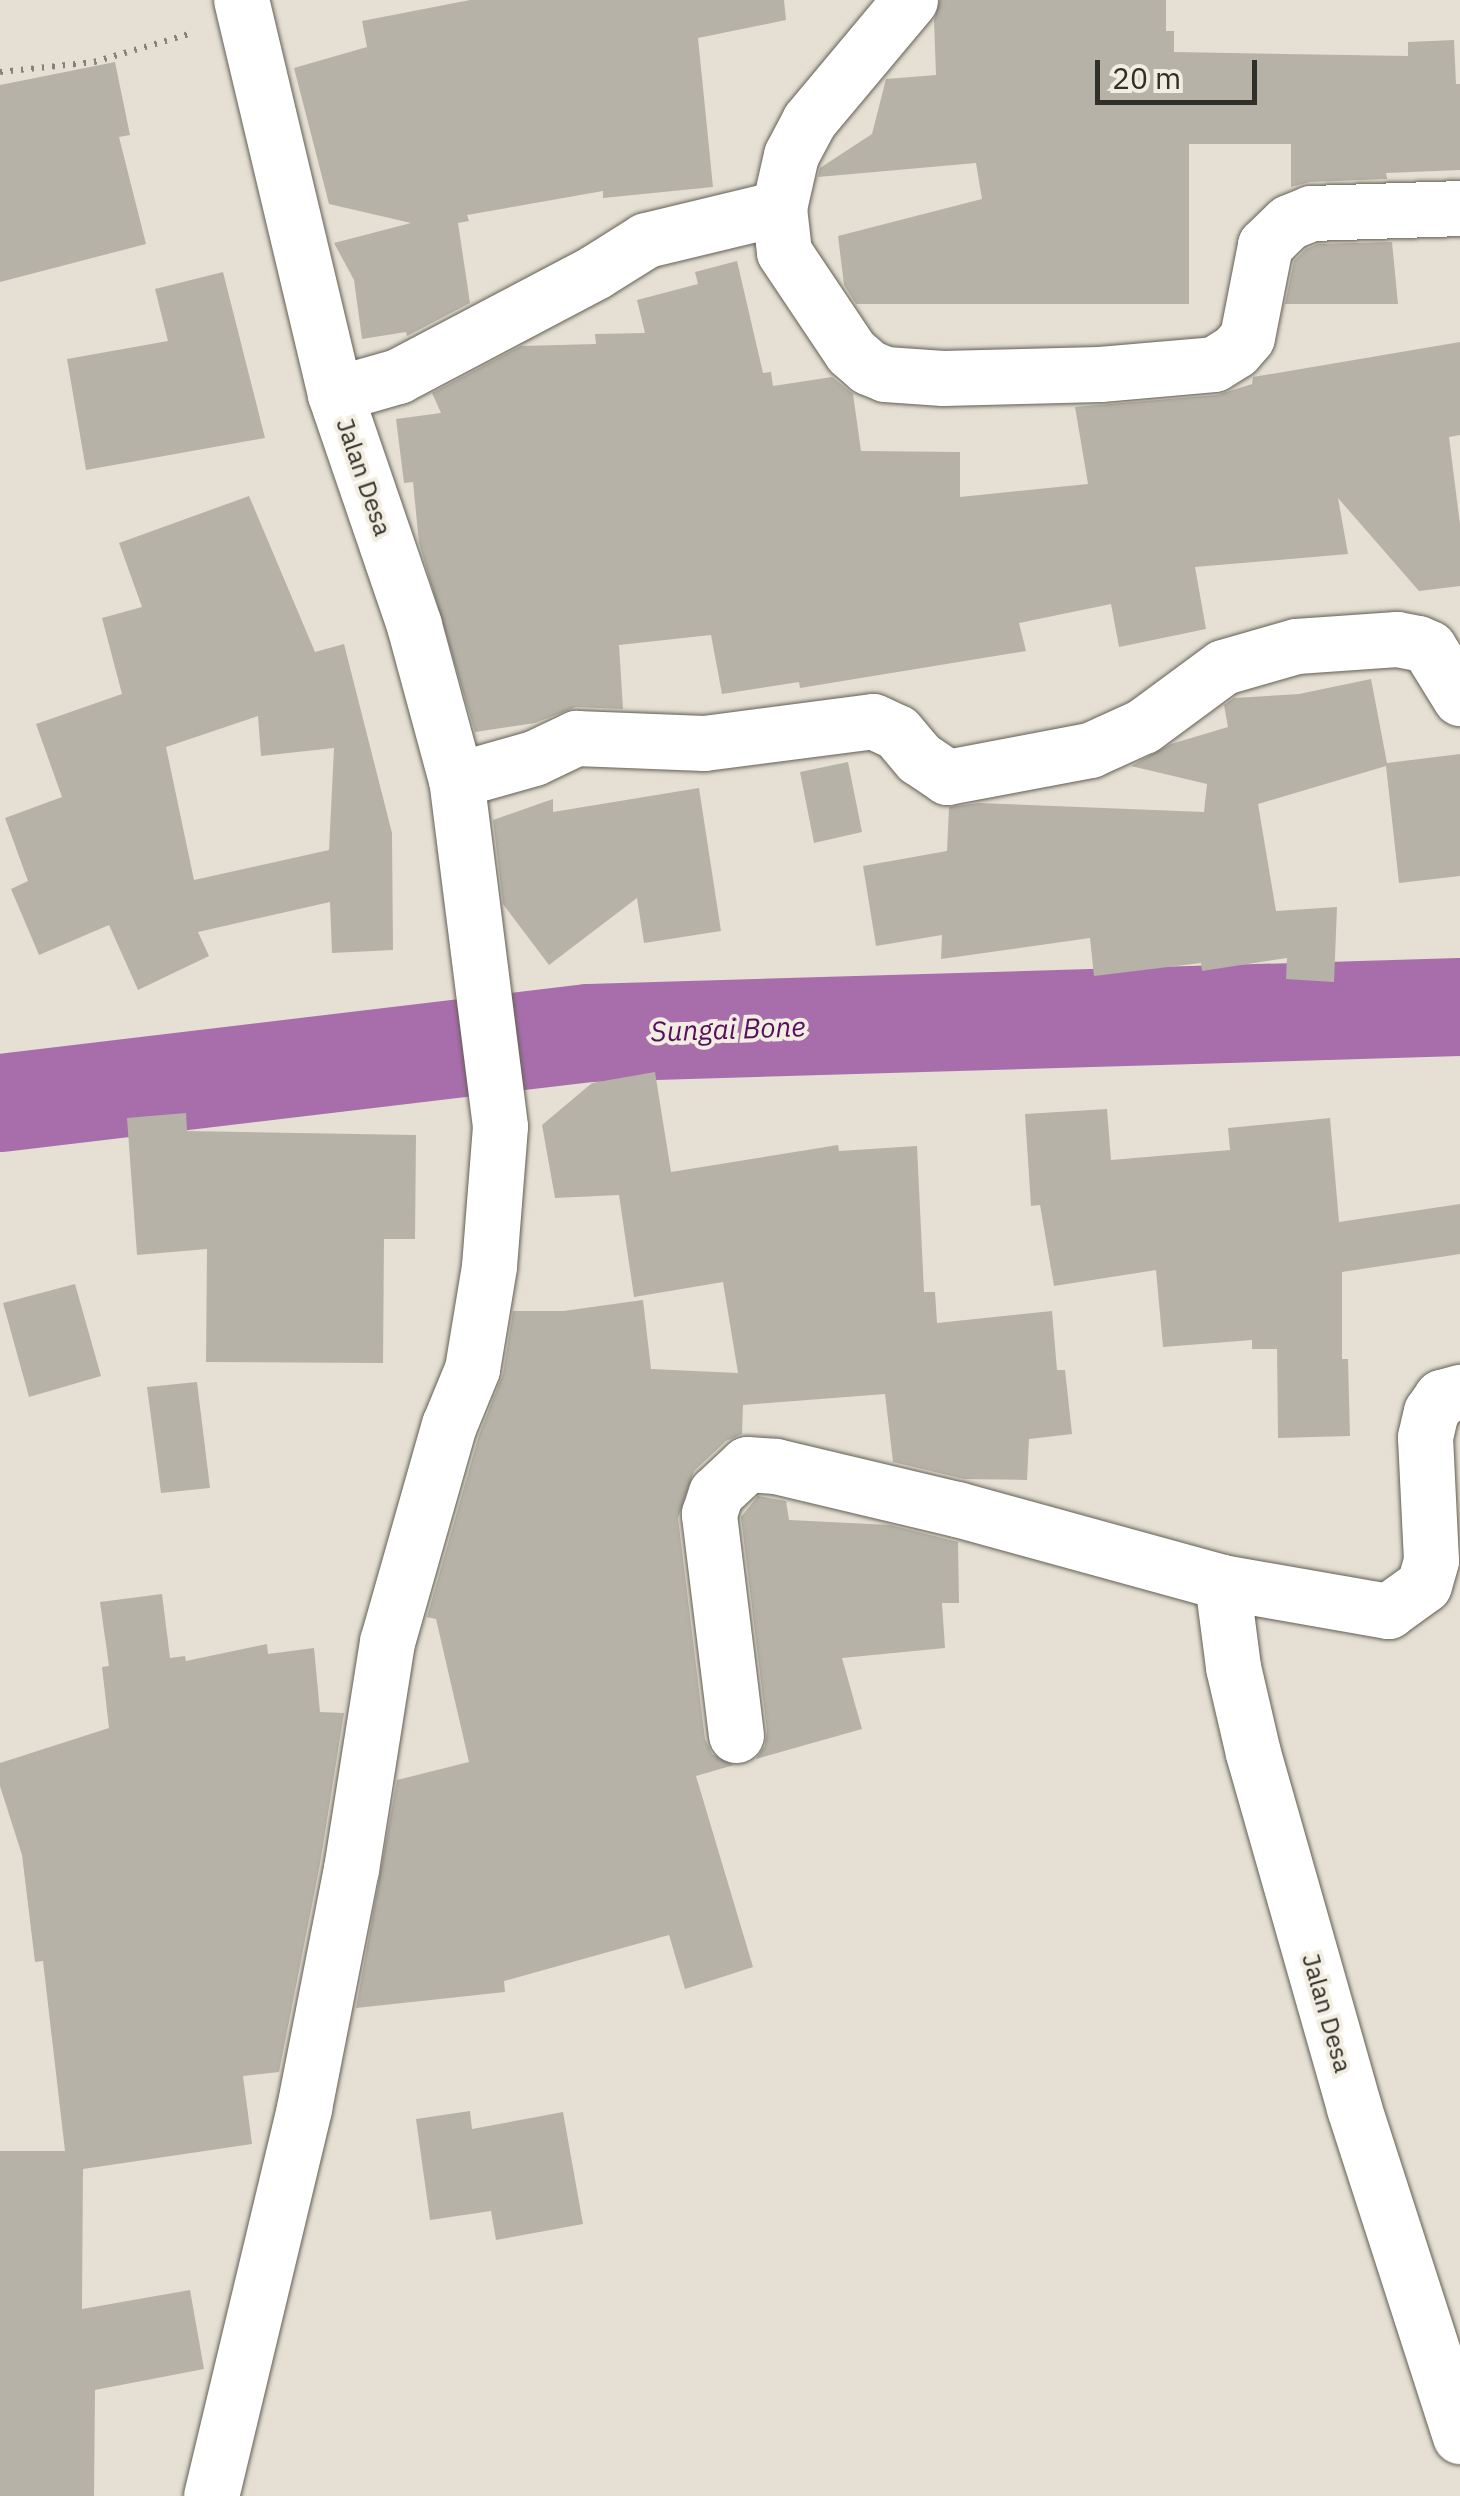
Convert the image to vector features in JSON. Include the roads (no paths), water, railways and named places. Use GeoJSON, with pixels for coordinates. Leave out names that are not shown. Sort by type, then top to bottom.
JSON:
{"type":"FeatureCollection","features":[{"type":"Feature","properties":{"kind":"street"},"geometry":{"type":"LineString","coordinates":[[910,0],[809,122],[791,155],[778,208],[784,252],[851,352],[868,367],[885,374],[942,378],[1100,374],[1214,364],[1247,337],[1265,245],[1289,222],[1312,213],[1460,208]]}},
{"type":"Feature","properties":{"kind":"street","name":"Jalan Desa"},"geometry":{"type":"LineString","coordinates":[[211,2496],[304,2108],[351,1869],[387,1642],[448,1425],[472,1369],[489,1266],[500,1126],[456,780],[414,624],[336,394],[244,9]]}},
{"type":"Feature","properties":{"kind":"street"},"geometry":{"type":"LineString","coordinates":[[336,394],[398,376],[646,240],[778,208]]}},
{"type":"Feature","properties":{"kind":"street"},"geometry":{"type":"LineString","coordinates":[[456,780],[534,758],[576,738],[704,743],[873,721],[897,732],[919,758],[947,777],[1090,750],[1142,726],[1223,667],[1296,646],[1397,638],[1418,642],[1429,648],[1460,698]]}},
{"type":"Feature","properties":{"kind":"street"},"geometry":{"type":"LineString","coordinates":[[736,1735],[710,1514],[716,1494],[747,1464],[776,1466],[958,1509],[1222,1582],[1382,1612],[1408,1600],[1424,1585],[1432,1560],[1426,1457],[1431,1412],[1441,1397],[1460,1392]]}},
{"type":"Feature","properties":{"kind":"street","name":"Jalan Desa"},"geometry":{"type":"LineString","coordinates":[[1222,1582],[1234,1667],[1253,1753],[1354,2108],[1460,2436]]}},
{"type":"Feature","properties":{"kind":"waterway","name":"Sungai Bone"},"geometry":{"type":"LineString","coordinates":[[0,1103],[589,1033],[1460,1007]]}}]}
